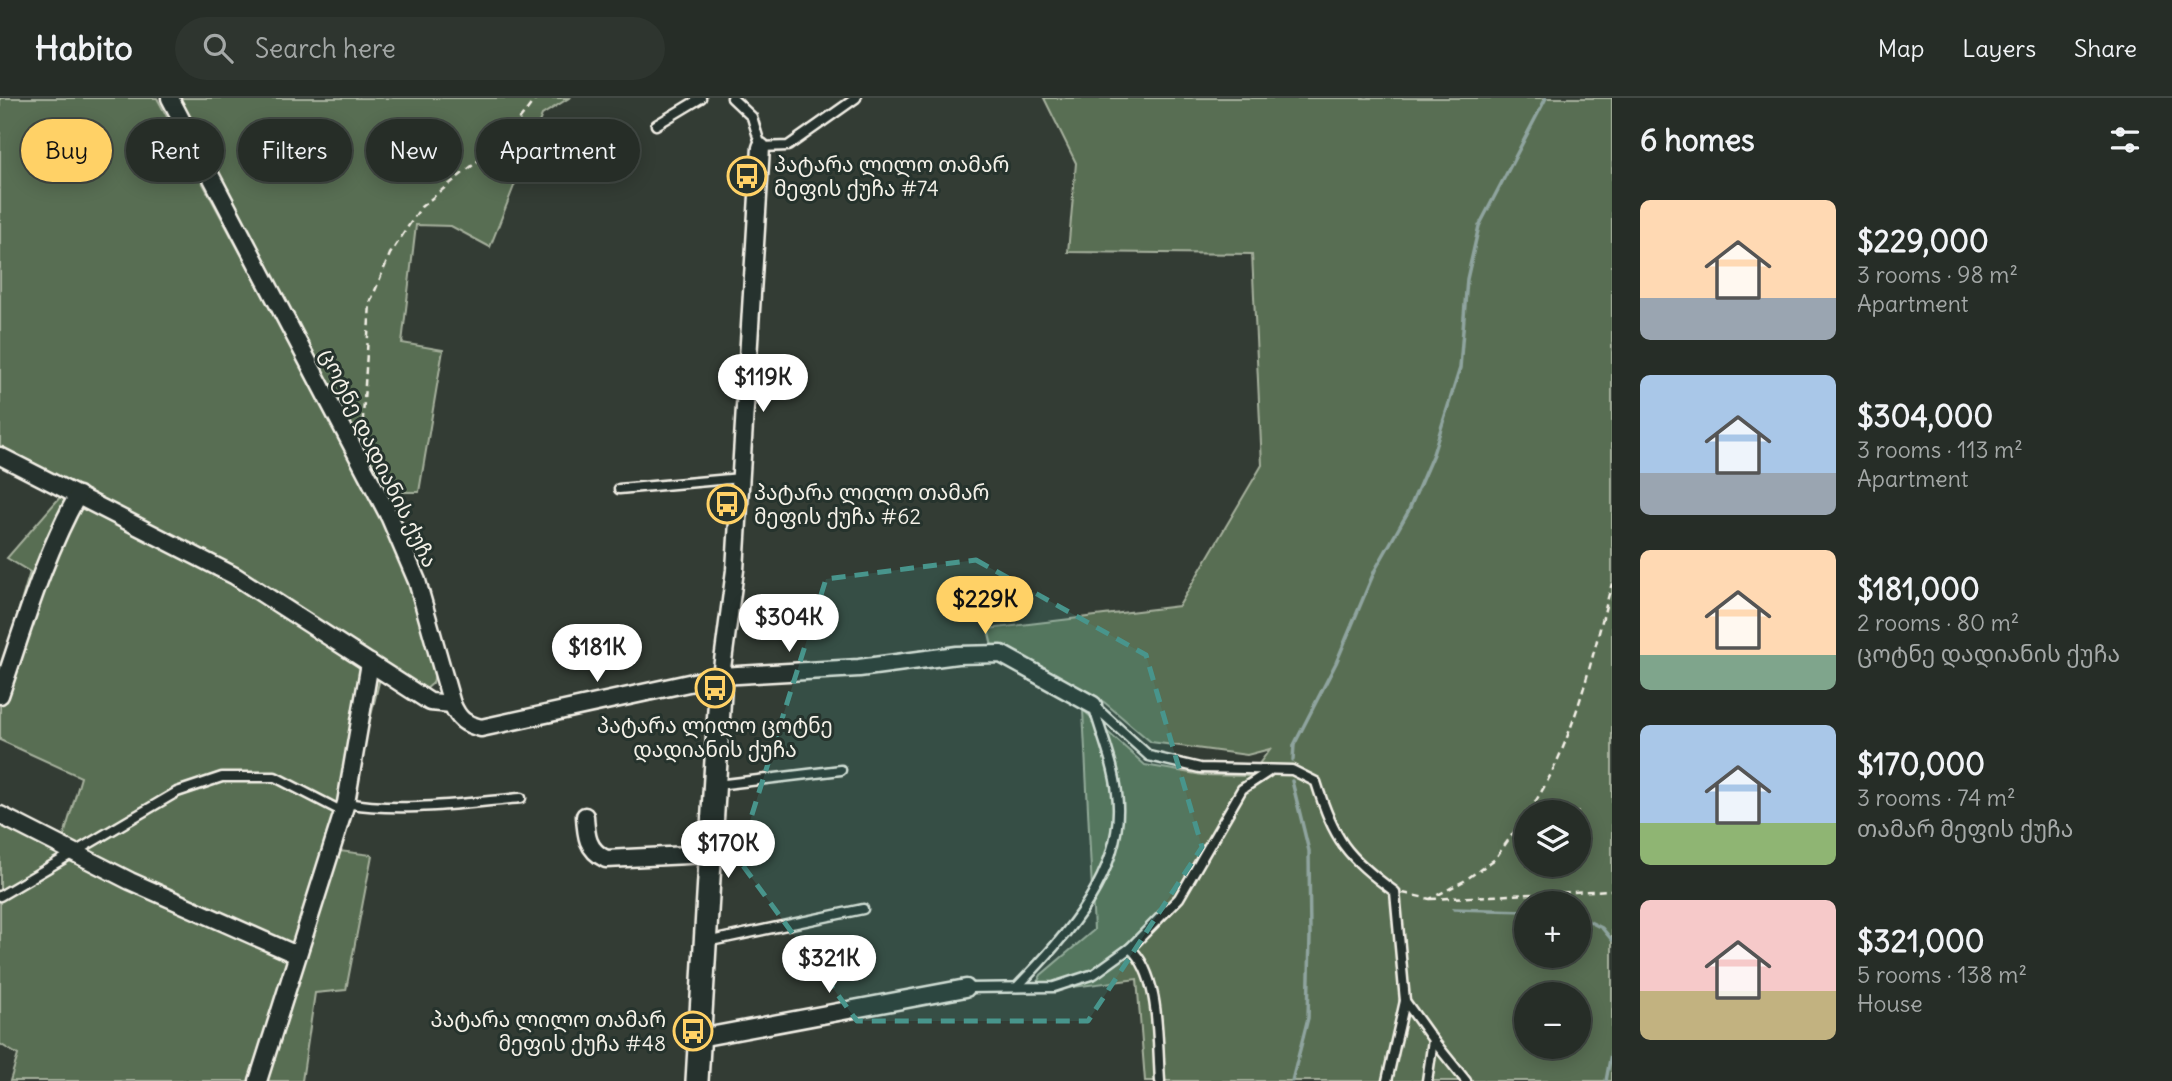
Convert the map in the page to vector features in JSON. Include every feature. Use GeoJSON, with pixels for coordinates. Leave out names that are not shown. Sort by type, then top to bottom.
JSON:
{"type":"FeatureCollection","features":[{"type":"Feature","properties":{"kind":"street","name":"ცოტნე დადიანის ქუჩა"},"geometry":{"type":"LineString","coordinates":[[170,98],[360,458],[418,581],[452,704]]}},
{"type":"Feature","properties":{"kind":"street"},"geometry":{"type":"LineString","coordinates":[[697,1081],[703,943],[721,676],[735,570],[761,147]]}},
{"type":"Feature","properties":{"kind":"street"},"geometry":{"type":"LineString","coordinates":[[0,456],[234,576],[430,702],[452,704],[457,717],[466,724],[481,728],[721,676],[859,668],[957,655],[1001,654],[1093,705]]}},
{"type":"Feature","properties":{"kind":"street"},"geometry":{"type":"LineString","coordinates":[[0,695],[33,601],[66,517],[78,495]]}},
{"type":"Feature","properties":{"kind":"street"},"geometry":{"type":"LineString","coordinates":[[258,1081],[344,808],[370,663]]}},
{"type":"Feature","properties":{"kind":"street"},"geometry":{"type":"LineString","coordinates":[[0,815],[74,853],[297,954]]}},
{"type":"Feature","properties":{"kind":"street"},"geometry":{"type":"LineString","coordinates":[[585,816],[588,842],[597,855],[606,859],[709,854]]}},
{"type":"Feature","properties":{"kind":"street"},"geometry":{"type":"LineString","coordinates":[[699,1038],[965,988]]}},
{"type":"Feature","properties":{"kind":"lane"},"geometry":{"type":"LineString","coordinates":[[656,125],[701,98]]}},
{"type":"Feature","properties":{"kind":"lane"},"geometry":{"type":"LineString","coordinates":[[732,98],[752,117],[761,147],[788,146],[856,98]]}},
{"type":"Feature","properties":{"kind":"lane"},"geometry":{"type":"LineString","coordinates":[[619,489],[741,478]]}},
{"type":"Feature","properties":{"kind":"lane"},"geometry":{"type":"LineString","coordinates":[[1093,705],[1149,756],[1200,768],[1268,772],[1292,770],[1316,782],[1335,832],[1352,859],[1395,892],[1405,1001],[1387,1081]]}},
{"type":"Feature","properties":{"kind":"lane"},"geometry":{"type":"LineString","coordinates":[[1017,987],[1063,939],[1081,911],[1106,866],[1116,833],[1117,793],[1093,705]]}},
{"type":"Feature","properties":{"kind":"lane"},"geometry":{"type":"LineString","coordinates":[[715,785],[841,770]]}},
{"type":"Feature","properties":{"kind":"lane"},"geometry":{"type":"LineString","coordinates":[[965,988],[1054,987],[1094,974],[1130,948],[1178,898],[1242,789],[1268,772]]}},
{"type":"Feature","properties":{"kind":"lane"},"geometry":{"type":"LineString","coordinates":[[0,896],[177,793],[222,777],[275,777],[344,808],[521,798]]}},
{"type":"Feature","properties":{"kind":"lane"},"geometry":{"type":"LineString","coordinates":[[703,943],[863,909]]}},
{"type":"Feature","properties":{"kind":"lane"},"geometry":{"type":"LineString","coordinates":[[1130,948],[1142,958],[1151,980],[1160,1081]]}},
{"type":"Feature","properties":{"kind":"lane"},"geometry":{"type":"LineString","coordinates":[[1405,1001],[1466,1081]]}},
{"type":"Feature","properties":{"kind":"lane"},"geometry":{"type":"LineString","coordinates":[[1427,1081],[1433,1040]]}},
{"type":"Feature","properties":{"kind":"path"},"geometry":{"type":"LineString","coordinates":[[360,458],[370,303],[390,254],[421,207],[504,140],[536,98]]}},
{"type":"Feature","properties":{"kind":"path"},"geometry":{"type":"LineString","coordinates":[[1537,800],[1564,743],[1612,583]]}},
{"type":"Feature","properties":{"kind":"path"},"geometry":{"type":"LineString","coordinates":[[1430,899],[1464,881],[1495,859],[1514,832]]}},
{"type":"Feature","properties":{"kind":"path"},"geometry":{"type":"LineString","coordinates":[[1395,892],[1430,899],[1612,890]]}},
{"type":"Feature","properties":{"kind":"highlighted area"},"geometry":{"type":"Polygon","coordinates":[[[976,560],[1146,655],[1202,847],[1088,1021],[857,1021],[738,859],[826,579],[976,560]]]}},
{"type":"Feature","properties":{"kind":"green space"},"geometry":{"type":"Polygon","coordinates":[[[0,98],[157,98],[168,119],[126,119],[126,182],[202,182],[396,543],[435,674],[433,683],[425,690],[0,453],[0,98]]]}},
{"type":"Feature","properties":{"kind":"green space"},"geometry":{"type":"Polygon","coordinates":[[[179,98],[569,98],[542,115],[540,119],[476,119],[476,182],[516,182],[490,247],[451,226],[416,225],[402,343],[443,350],[419,492],[386,492],[223,182],[224,119],[190,119],[179,98]]]}},
{"type":"Feature","properties":{"kind":"green space"},"geometry":{"type":"Polygon","coordinates":[[[1044,98],[1612,98],[1612,1081],[1145,1081],[1137,979],[1032,992],[1041,975],[1094,930],[1083,710],[1145,765],[1202,775],[1250,776],[1270,749],[1247,755],[1151,742],[1104,702],[1019,653],[992,646],[988,629],[1179,606],[1262,465],[1252,254],[1068,252],[1076,163],[1044,98]]]}},
{"type":"Feature","properties":{"kind":"green space"},"geometry":{"type":"Polygon","coordinates":[[[61,496],[229,582],[380,678],[339,851],[372,855],[346,990],[315,993],[302,1081],[10,1081],[18,1055],[0,1044],[0,808],[63,839],[81,777],[0,740],[0,672],[30,572],[7,558],[61,496]]]}},
{"type":"Feature","properties":{"kind":"waterway"},"geometry":{"type":"LineString","coordinates":[[1293,760],[1294,745],[1336,663],[1375,570],[1408,512],[1433,454],[1460,368],[1467,279],[1479,226],[1546,98]]}},
{"type":"Feature","properties":{"kind":"waterway"},"geometry":{"type":"LineString","coordinates":[[1292,781],[1309,851],[1310,936],[1308,1018],[1292,1081]]}},
{"type":"Feature","properties":{"kind":"waterway"},"geometry":{"type":"LineString","coordinates":[[1454,909],[1514,911]]}},
{"type":"Feature","properties":{"kind":"waterway"},"geometry":{"type":"LineString","coordinates":[[1591,922],[1602,928],[1612,940]]}},
{"type":"Feature","properties":{"kind":"waterway"},"geometry":{"type":"LineString","coordinates":[[1606,1081],[1612,1048]]}},
{"type":"Feature","properties":{"kind":"place","name":"პატარა ლილო თამარ მეფის ქუჩა #74"},"geometry":{"type":"Point","coordinates":[747,176]}},
{"type":"Feature","properties":{"kind":"place","name":"პატარა ლილო თამარ მეფის ქუჩა #62"},"geometry":{"type":"Point","coordinates":[727,504]}},
{"type":"Feature","properties":{"kind":"place","name":"პატარა ლილო ცოტნე დადიანის ქუჩა"},"geometry":{"type":"Point","coordinates":[715,688]}},
{"type":"Feature","properties":{"kind":"place","name":"პატარა ლილო თამარ მეფის ქუჩა #48"},"geometry":{"type":"Point","coordinates":[693,1031]}}]}
